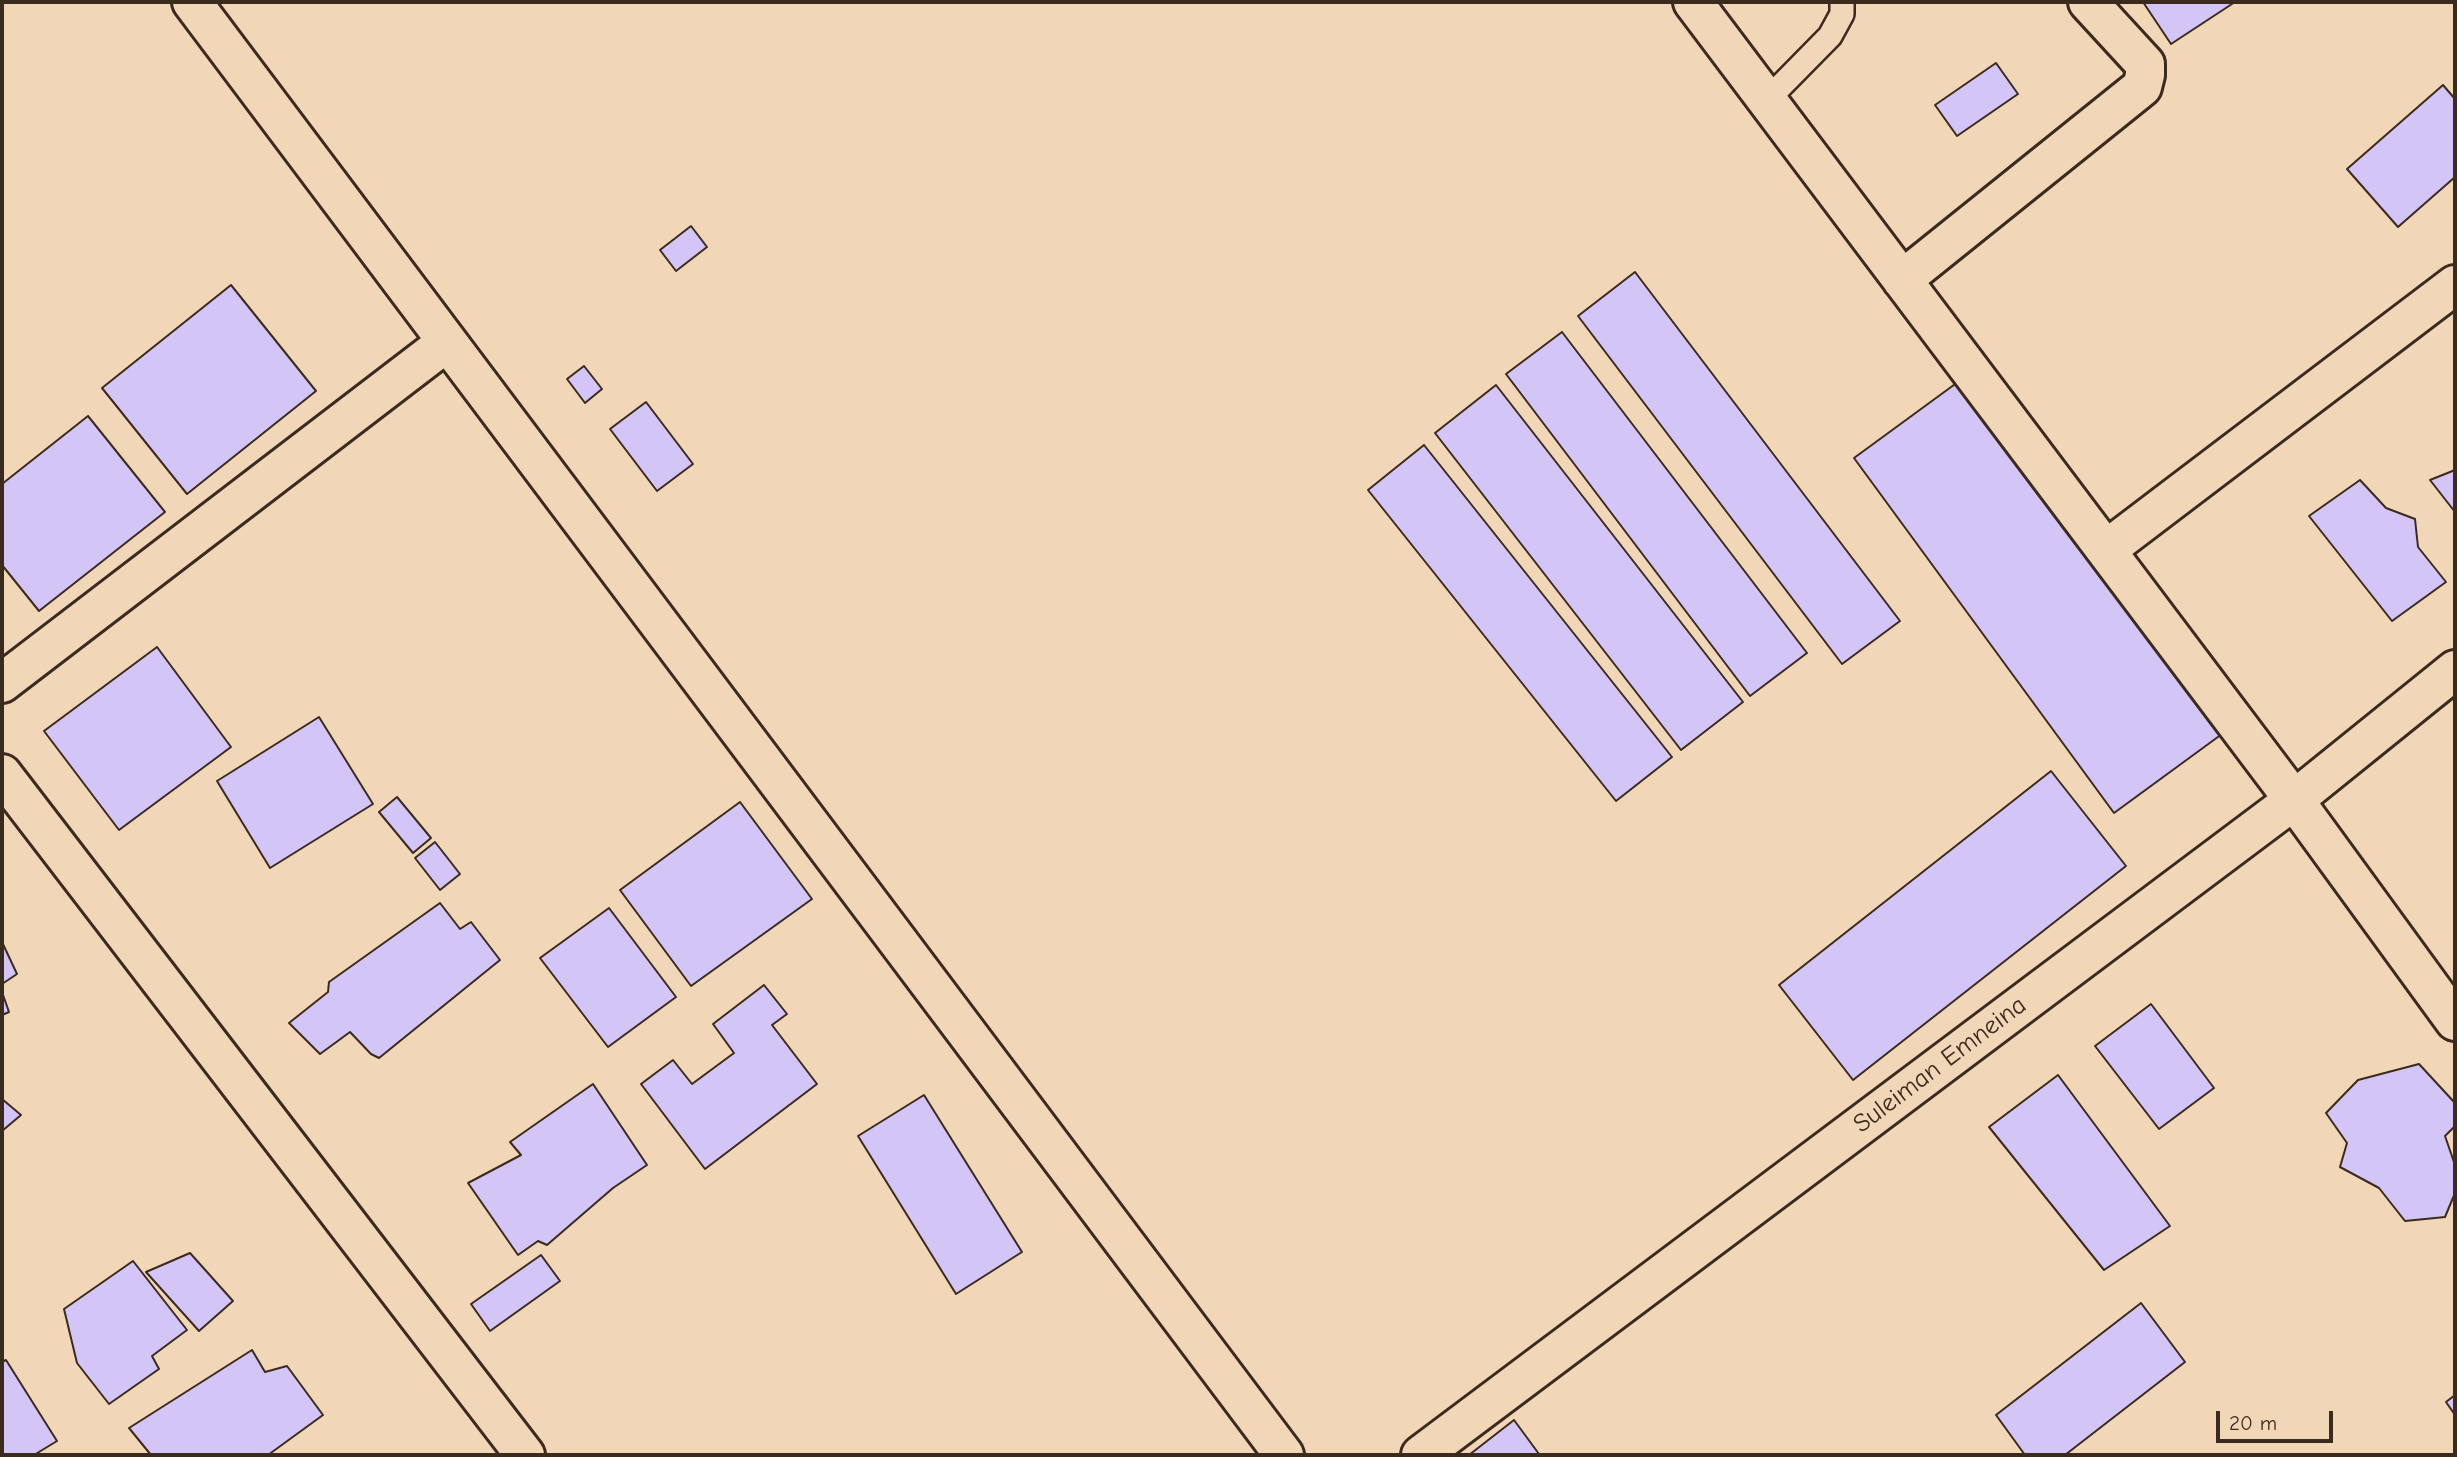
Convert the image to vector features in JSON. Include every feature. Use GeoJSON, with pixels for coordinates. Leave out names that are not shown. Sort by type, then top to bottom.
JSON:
{"type":"FeatureCollection","features":[{"type":"Feature","properties":{"kind":"street"},"geometry":{"type":"LineString","coordinates":[[192,2],[1284,1455]]}},
{"type":"Feature","properties":{"kind":"street"},"geometry":{"type":"LineString","coordinates":[[1693,2],[2294,800],[2455,1021]]}},
{"type":"Feature","properties":{"kind":"street"},"geometry":{"type":"LineString","coordinates":[[1902,280],[2142,87],[2145,64],[2088,2]]}},
{"type":"Feature","properties":{"kind":"street"},"geometry":{"type":"LineString","coordinates":[[2106,550],[2455,285]]}},
{"type":"Feature","properties":{"kind":"street"},"geometry":{"type":"LineString","coordinates":[[2,683],[447,342]]}},
{"type":"Feature","properties":{"kind":"street","name":"Suleiman Emneina"},"geometry":{"type":"LineString","coordinates":[[1421,1455],[2294,800],[2455,670]]}},
{"type":"Feature","properties":{"kind":"street"},"geometry":{"type":"LineString","coordinates":[[2,774],[525,1455]]}},
{"type":"Feature","properties":{"kind":"lane"},"geometry":{"type":"LineString","coordinates":[[1767,100],[1830,36],[1842,14],[1842,2]]}},
{"type":"Feature","properties":{"kind":"building"},"geometry":{"type":"Polygon","coordinates":[[[2143,2],[2235,2],[2171,44],[2143,2]]]}},
{"type":"Feature","properties":{"kind":"building"},"geometry":{"type":"Polygon","coordinates":[[[1996,63],[2018,94],[1957,136],[1935,105],[1996,63]]]}},
{"type":"Feature","properties":{"kind":"building"},"geometry":{"type":"Polygon","coordinates":[[[2443,85],[2455,99],[2455,177],[2398,227],[2347,169],[2443,85]]]}},
{"type":"Feature","properties":{"kind":"building"},"geometry":{"type":"Polygon","coordinates":[[[691,226],[707,247],[676,271],[660,250],[691,226]]]}},
{"type":"Feature","properties":{"kind":"building"},"geometry":{"type":"Polygon","coordinates":[[[1635,272],[1900,621],[1842,664],[1578,316],[1635,272]]]}},
{"type":"Feature","properties":{"kind":"building"},"geometry":{"type":"Polygon","coordinates":[[[231,285],[316,391],[187,494],[102,388],[231,285]]]}},
{"type":"Feature","properties":{"kind":"building"},"geometry":{"type":"Polygon","coordinates":[[[1562,332],[1807,653],[1750,696],[1506,374],[1562,332]]]}},
{"type":"Feature","properties":{"kind":"building"},"geometry":{"type":"Polygon","coordinates":[[[584,366],[602,389],[585,403],[567,379],[584,366]]]}},
{"type":"Feature","properties":{"kind":"building"},"geometry":{"type":"Polygon","coordinates":[[[1962,379],[2222,734],[2114,813],[1854,458],[1962,379]]]}},
{"type":"Feature","properties":{"kind":"building"},"geometry":{"type":"Polygon","coordinates":[[[1496,385],[1743,702],[1681,750],[1435,433],[1496,385]]]}},
{"type":"Feature","properties":{"kind":"building"},"geometry":{"type":"Polygon","coordinates":[[[646,402],[693,464],[657,491],[610,429],[646,402]]]}},
{"type":"Feature","properties":{"kind":"building"},"geometry":{"type":"Polygon","coordinates":[[[88,416],[165,512],[39,611],[2,565],[2,484],[88,416]]]}},
{"type":"Feature","properties":{"kind":"building"},"geometry":{"type":"Polygon","coordinates":[[[1424,445],[1672,757],[1616,801],[1368,490],[1424,445]]]}},
{"type":"Feature","properties":{"kind":"building"},"geometry":{"type":"Polygon","coordinates":[[[2455,470],[2455,512],[2430,480],[2455,470]]]}},
{"type":"Feature","properties":{"kind":"building"},"geometry":{"type":"Polygon","coordinates":[[[2360,480],[2386,508],[2415,519],[2418,547],[2446,582],[2392,621],[2309,516],[2360,480]]]}},
{"type":"Feature","properties":{"kind":"building"},"geometry":{"type":"Polygon","coordinates":[[[157,647],[231,747],[119,830],[44,731],[157,647]]]}},
{"type":"Feature","properties":{"kind":"building"},"geometry":{"type":"Polygon","coordinates":[[[319,717],[373,804],[270,868],[217,781],[319,717]]]}},
{"type":"Feature","properties":{"kind":"building"},"geometry":{"type":"Polygon","coordinates":[[[2051,771],[2126,866],[1853,1080],[1779,985],[2051,771]]]}},
{"type":"Feature","properties":{"kind":"building"},"geometry":{"type":"Polygon","coordinates":[[[397,797],[431,838],[413,853],[379,812],[397,797]]]}},
{"type":"Feature","properties":{"kind":"building"},"geometry":{"type":"Polygon","coordinates":[[[740,802],[812,899],[691,986],[620,890],[740,802]]]}},
{"type":"Feature","properties":{"kind":"building"},"geometry":{"type":"Polygon","coordinates":[[[435,842],[460,874],[440,890],[415,858],[435,842]]]}},
{"type":"Feature","properties":{"kind":"building"},"geometry":{"type":"Polygon","coordinates":[[[440,903],[460,929],[471,922],[500,960],[379,1058],[371,1054],[350,1032],[320,1054],[289,1023],[328,992],[329,982],[440,903]]]}},
{"type":"Feature","properties":{"kind":"building"},"geometry":{"type":"Polygon","coordinates":[[[609,908],[676,997],[608,1047],[540,958],[609,908]]]}},
{"type":"Feature","properties":{"kind":"building"},"geometry":{"type":"Polygon","coordinates":[[[2,942],[17,974],[2,984],[2,942]]]}},
{"type":"Feature","properties":{"kind":"building"},"geometry":{"type":"Polygon","coordinates":[[[764,985],[787,1014],[772,1025],[817,1084],[705,1169],[641,1084],[673,1060],[692,1084],[734,1053],[713,1024],[764,985]]]}},
{"type":"Feature","properties":{"kind":"building"},"geometry":{"type":"Polygon","coordinates":[[[2,992],[9,1012],[2,1015],[2,992]]]}},
{"type":"Feature","properties":{"kind":"building"},"geometry":{"type":"Polygon","coordinates":[[[2151,1004],[2214,1088],[2159,1129],[2095,1046],[2151,1004]]]}},
{"type":"Feature","properties":{"kind":"building"},"geometry":{"type":"Polygon","coordinates":[[[2419,1064],[2455,1103],[2455,1126],[2445,1136],[2455,1165],[2455,1193],[2445,1217],[2405,1221],[2379,1188],[2340,1167],[2347,1143],[2326,1113],[2358,1080],[2419,1064]]]}},
{"type":"Feature","properties":{"kind":"building"},"geometry":{"type":"Polygon","coordinates":[[[2058,1075],[2170,1226],[2104,1270],[1989,1127],[2058,1075]]]}},
{"type":"Feature","properties":{"kind":"building"},"geometry":{"type":"Polygon","coordinates":[[[593,1084],[647,1165],[613,1188],[547,1245],[538,1241],[518,1255],[468,1183],[521,1155],[510,1142],[593,1084]]]}},
{"type":"Feature","properties":{"kind":"building"},"geometry":{"type":"Polygon","coordinates":[[[924,1095],[1022,1252],[956,1294],[858,1136],[924,1095]]]}},
{"type":"Feature","properties":{"kind":"building"},"geometry":{"type":"Polygon","coordinates":[[[2,1099],[21,1115],[2,1131],[2,1099]]]}},
{"type":"Feature","properties":{"kind":"building"},"geometry":{"type":"Polygon","coordinates":[[[190,1253],[233,1301],[199,1331],[146,1272],[190,1253]]]}},
{"type":"Feature","properties":{"kind":"building"},"geometry":{"type":"Polygon","coordinates":[[[541,1255],[560,1281],[490,1331],[471,1304],[541,1255]]]}},
{"type":"Feature","properties":{"kind":"building"},"geometry":{"type":"Polygon","coordinates":[[[133,1261],[187,1330],[152,1356],[159,1369],[109,1404],[77,1363],[64,1309],[133,1261]]]}},
{"type":"Feature","properties":{"kind":"building"},"geometry":{"type":"Polygon","coordinates":[[[2141,1303],[2185,1362],[2065,1455],[2025,1455],[1996,1415],[2141,1303]]]}},
{"type":"Feature","properties":{"kind":"building"},"geometry":{"type":"Polygon","coordinates":[[[252,1350],[265,1372],[287,1366],[323,1415],[268,1455],[151,1455],[129,1428],[252,1350]]]}},
{"type":"Feature","properties":{"kind":"building"},"geometry":{"type":"Polygon","coordinates":[[[6,1360],[57,1441],[34,1455],[2,1455],[2,1362],[6,1360]]]}},
{"type":"Feature","properties":{"kind":"building"},"geometry":{"type":"Polygon","coordinates":[[[2455,1395],[2455,1415],[2446,1402],[2455,1395]]]}},
{"type":"Feature","properties":{"kind":"building"},"geometry":{"type":"Polygon","coordinates":[[[1514,1420],[1539,1454],[1469,1455],[1514,1420]]]}}]}
